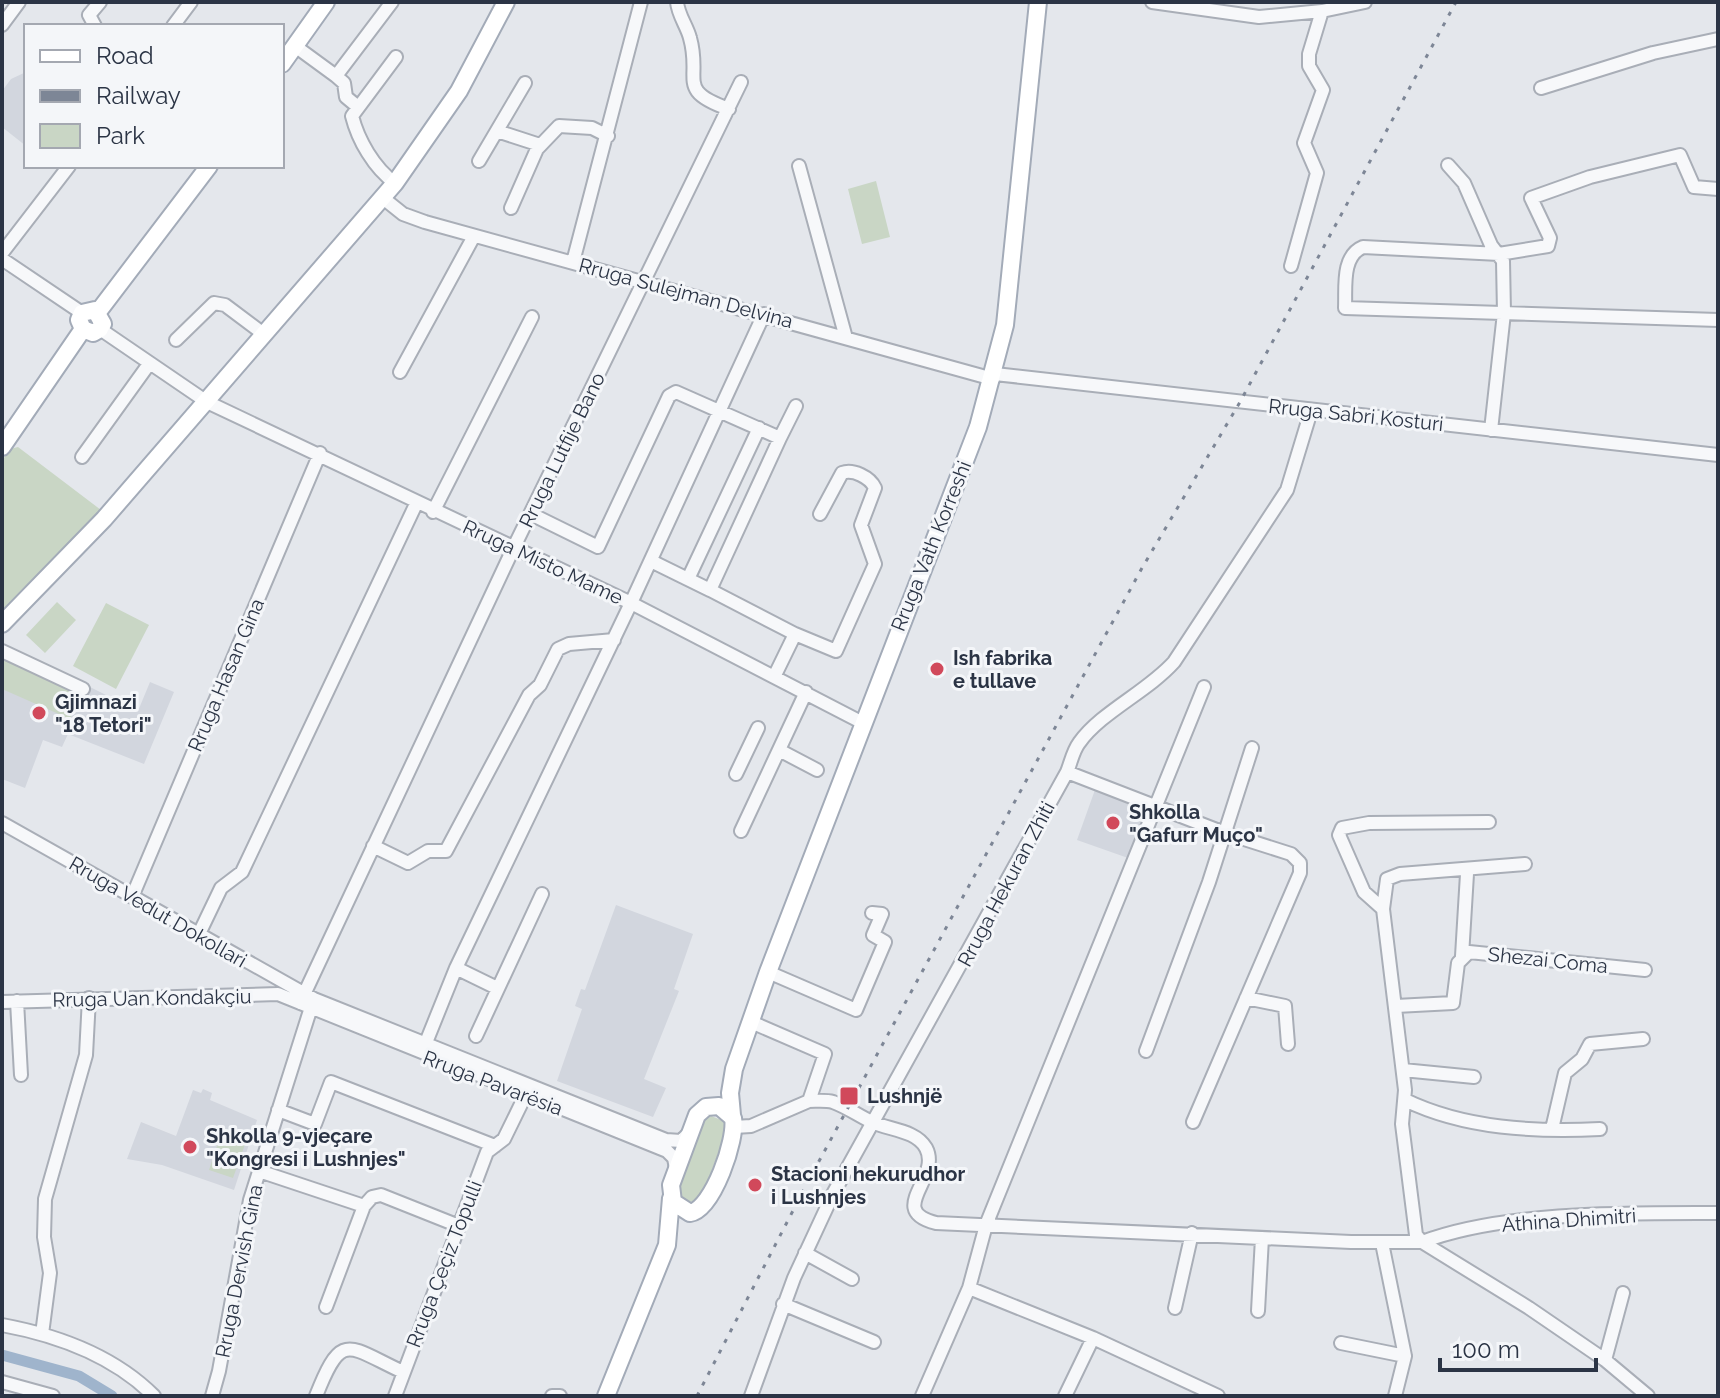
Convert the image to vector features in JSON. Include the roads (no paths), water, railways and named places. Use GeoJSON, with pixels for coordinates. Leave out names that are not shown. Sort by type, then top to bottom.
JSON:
{"type":"FeatureCollection","features":[{"type":"Feature","properties":{"kind":"main road"},"geometry":{"type":"LineString","coordinates":[[284,61],[326,2]]}},
{"type":"Feature","properties":{"kind":"main road"},"geometry":{"type":"LineString","coordinates":[[2,624],[213,402],[265,335],[383,198],[459,91],[506,2]]}},
{"type":"Feature","properties":{"kind":"main road","name":"Rruga Vath Korreshi"},"geometry":{"type":"LineString","coordinates":[[671,1198],[676,1170],[691,1131],[705,1107],[720,1094],[734,1069],[994,377],[1015,247],[1038,2]]}},
{"type":"Feature","properties":{"kind":"main road"},"geometry":{"type":"LineString","coordinates":[[2,447],[208,168]]}},
{"type":"Feature","properties":{"kind":"main road","name":"Rruga Vath Korreshi"},"geometry":{"type":"LineString","coordinates":[[696,1212],[712,1193],[733,1121],[730,1093],[734,1069]]}},
{"type":"Feature","properties":{"kind":"main road"},"geometry":{"type":"LineString","coordinates":[[705,1107],[719,1106],[733,1121]]}},
{"type":"Feature","properties":{"kind":"main road"},"geometry":{"type":"LineString","coordinates":[[671,1198],[680,1208],[696,1212]]}},
{"type":"Feature","properties":{"kind":"main road"},"geometry":{"type":"LineString","coordinates":[[665,1251],[671,1223],[671,1198]]}},
{"type":"Feature","properties":{"kind":"main road"},"geometry":{"type":"LineString","coordinates":[[606,1396],[665,1251],[677,1231],[696,1212]]}},
{"type":"Feature","properties":{"kind":"street"},"geometry":{"type":"LineString","coordinates":[[2,25],[19,2]]}},
{"type":"Feature","properties":{"kind":"street"},"geometry":{"type":"LineString","coordinates":[[94,24],[89,15],[100,2]]}},
{"type":"Feature","properties":{"kind":"street"},"geometry":{"type":"LineString","coordinates":[[174,24],[191,2]]}},
{"type":"Feature","properties":{"kind":"street"},"geometry":{"type":"LineString","coordinates":[[336,76],[392,2]]}},
{"type":"Feature","properties":{"kind":"street"},"geometry":{"type":"LineString","coordinates":[[573,262],[641,2]]}},
{"type":"Feature","properties":{"kind":"street"},"geometry":{"type":"LineString","coordinates":[[677,2],[692,44],[695,89],[704,100],[729,109]]}},
{"type":"Feature","properties":{"kind":"street"},"geometry":{"type":"LineString","coordinates":[[1152,2],[1238,16],[1322,11],[1365,2]]}},
{"type":"Feature","properties":{"kind":"street"},"geometry":{"type":"LineString","coordinates":[[1291,266],[1317,173],[1304,143],[1323,90],[1309,66],[1309,54],[1322,11]]}},
{"type":"Feature","properties":{"kind":"street"},"geometry":{"type":"LineString","coordinates":[[1541,88],[1653,53],[1718,39]]}},
{"type":"Feature","properties":{"kind":"street"},"geometry":{"type":"LineString","coordinates":[[295,46],[344,83],[346,97],[358,107]]}},
{"type":"Feature","properties":{"kind":"street"},"geometry":{"type":"LineString","coordinates":[[395,183],[381,171],[359,136],[352,116],[396,57]]}},
{"type":"Feature","properties":{"kind":"street","name":"Rruga Lutfije Bano"},"geometry":{"type":"LineString","coordinates":[[307,1001],[373,846],[513,549],[741,82]]}},
{"type":"Feature","properties":{"kind":"street"},"geometry":{"type":"LineString","coordinates":[[479,161],[525,83]]}},
{"type":"Feature","properties":{"kind":"street"},"geometry":{"type":"LineString","coordinates":[[511,208],[540,145],[559,126],[592,128],[608,136]]}},
{"type":"Feature","properties":{"kind":"street"},"geometry":{"type":"LineString","coordinates":[[497,131],[540,145]]}},
{"type":"Feature","properties":{"kind":"street"},"geometry":{"type":"LineString","coordinates":[[1718,189],[1694,187],[1680,155],[1590,177],[1531,198],[1550,238],[1548,246],[1499,254],[1363,247],[1351,255],[1348,263],[1345,308],[1718,320]]}},
{"type":"Feature","properties":{"kind":"street"},"geometry":{"type":"LineString","coordinates":[[1448,165],[1464,183],[1491,245],[1503,261],[1504,313],[1491,430]]}},
{"type":"Feature","properties":{"kind":"street"},"geometry":{"type":"LineString","coordinates":[[799,166],[846,338]]}},
{"type":"Feature","properties":{"kind":"street"},"geometry":{"type":"LineString","coordinates":[[68,168],[2,256],[93,322]]}},
{"type":"Feature","properties":{"kind":"street","name":"Rruga Sulejman Delvina"},"geometry":{"type":"LineString","coordinates":[[383,198],[414,219],[994,377]]}},
{"type":"Feature","properties":{"kind":"street"},"geometry":{"type":"LineString","coordinates":[[400,372],[474,236]]}},
{"type":"Feature","properties":{"kind":"street"},"geometry":{"type":"LineString","coordinates":[[176,340],[214,303],[225,305],[265,335]]}},
{"type":"Feature","properties":{"kind":"street"},"geometry":{"type":"LineString","coordinates":[[425,1045],[456,968],[614,640],[764,314]]}},
{"type":"Feature","properties":{"kind":"street"},"geometry":{"type":"LineString","coordinates":[[433,512],[532,317]]}},
{"type":"Feature","properties":{"kind":"street","name":"Rruga Misto Mame"},"geometry":{"type":"LineString","coordinates":[[93,322],[149,364],[213,402],[320,453],[416,504],[631,603],[863,723]]}},
{"type":"Feature","properties":{"kind":"street","name":"Rruga Misto Mame"},"geometry":{"type":"LineString","coordinates":[[93,322],[213,402]]}},
{"type":"Feature","properties":{"kind":"street"},"geometry":{"type":"LineString","coordinates":[[82,457],[149,364]]}},
{"type":"Feature","properties":{"kind":"street","name":"Rruga Sabri Kosturi"},"geometry":{"type":"LineString","coordinates":[[994,377],[1718,455]]}},
{"type":"Feature","properties":{"kind":"street"},"geometry":{"type":"LineString","coordinates":[[531,514],[598,547],[669,396],[681,392],[780,438]]}},
{"type":"Feature","properties":{"kind":"street"},"geometry":{"type":"LineString","coordinates":[[710,590],[796,406]]}},
{"type":"Feature","properties":{"kind":"street","name":"Rruga Hekuran Zhiti"},"geometry":{"type":"LineString","coordinates":[[751,1396],[783,1304],[833,1194],[1067,772],[1077,745],[1087,733],[1158,679],[1204,619],[1287,490],[1311,411]]}},
{"type":"Feature","properties":{"kind":"street"},"geometry":{"type":"LineString","coordinates":[[688,579],[759,428]]}},
{"type":"Feature","properties":{"kind":"street","name":"Rruga Hasan Gina"},"geometry":{"type":"LineString","coordinates":[[132,897],[320,453]]}},
{"type":"Feature","properties":{"kind":"street"},"geometry":{"type":"LineString","coordinates":[[651,561],[795,634],[836,651],[875,564],[861,525],[875,488],[868,479],[848,471],[842,473],[820,514]]}},
{"type":"Feature","properties":{"kind":"street"},"geometry":{"type":"LineString","coordinates":[[737,474],[758,484]]}},
{"type":"Feature","properties":{"kind":"street"},"geometry":{"type":"LineString","coordinates":[[198,936],[221,888],[242,872],[416,504]]}},
{"type":"Feature","properties":{"kind":"street"},"geometry":{"type":"LineString","coordinates":[[775,675],[795,634]]}},
{"type":"Feature","properties":{"kind":"street"},"geometry":{"type":"LineString","coordinates":[[373,846],[408,863],[428,851],[446,851],[529,695],[540,685],[558,649],[569,644],[614,640]]}},
{"type":"Feature","properties":{"kind":"street"},"geometry":{"type":"LineString","coordinates":[[2,651],[83,689]]}},
{"type":"Feature","properties":{"kind":"street"},"geometry":{"type":"LineString","coordinates":[[922,1396],[969,1288],[986,1225],[1204,687]]}},
{"type":"Feature","properties":{"kind":"street"},"geometry":{"type":"LineString","coordinates":[[741,831],[806,692]]}},
{"type":"Feature","properties":{"kind":"street"},"geometry":{"type":"LineString","coordinates":[[736,774],[758,728]]}},
{"type":"Feature","properties":{"kind":"street"},"geometry":{"type":"LineString","coordinates":[[1146,1051],[1209,882],[1222,832],[1252,748]]}},
{"type":"Feature","properties":{"kind":"street"},"geometry":{"type":"LineString","coordinates":[[779,750],[817,770]]}},
{"type":"Feature","properties":{"kind":"street"},"geometry":{"type":"LineString","coordinates":[[1067,772],[1222,832],[1291,854],[1300,863],[1300,873],[1193,1122]]}},
{"type":"Feature","properties":{"kind":"street"},"geometry":{"type":"LineString","coordinates":[[1383,909],[1364,892],[1339,835],[1342,828],[1369,823],[1489,822]]}},
{"type":"Feature","properties":{"kind":"street","name":"Rruga Vedut Dokollari"},"geometry":{"type":"LineString","coordinates":[[2,823],[273,977],[307,1001]]}},
{"type":"Feature","properties":{"kind":"street"},"geometry":{"type":"LineString","coordinates":[[1412,1243],[1416,1235],[1402,1124],[1405,1100],[1403,1070],[1383,909],[1387,879],[1392,875],[1525,864]]}},
{"type":"Feature","properties":{"kind":"street"},"geometry":{"type":"LineString","coordinates":[[1462,956],[1467,874]]}},
{"type":"Feature","properties":{"kind":"street"},"geometry":{"type":"LineString","coordinates":[[476,1036],[542,894]]}},
{"type":"Feature","properties":{"kind":"street"},"geometry":{"type":"LineString","coordinates":[[768,972],[856,1010],[885,942],[873,935],[882,914],[872,913]]}},
{"type":"Feature","properties":{"kind":"street","name":"Shezai Coma"},"geometry":{"type":"LineString","coordinates":[[1396,1006],[1453,1003],[1462,956],[1477,952],[1645,970]]}},
{"type":"Feature","properties":{"kind":"street"},"geometry":{"type":"LineString","coordinates":[[456,968],[497,988]]}},
{"type":"Feature","properties":{"kind":"street"},"geometry":{"type":"LineString","coordinates":[[272,994],[279,987],[273,977]]}},
{"type":"Feature","properties":{"kind":"street","name":"Rruga Uan Kondakçiu"},"geometry":{"type":"LineString","coordinates":[[2,1002],[272,994],[307,1001]]}},
{"type":"Feature","properties":{"kind":"street"},"geometry":{"type":"LineString","coordinates":[[42,1334],[50,1273],[44,1237],[45,1199],[74,1106],[86,1055],[89,998]]}},
{"type":"Feature","properties":{"kind":"street"},"geometry":{"type":"LineString","coordinates":[[1246,998],[1285,1006],[1288,1044]]}},
{"type":"Feature","properties":{"kind":"street"},"geometry":{"type":"LineString","coordinates":[[17,1001],[21,1075]]}},
{"type":"Feature","properties":{"kind":"street","name":"Rruga Pavarësia"},"geometry":{"type":"LineString","coordinates":[[307,1001],[666,1140],[681,1141],[691,1131]]}},
{"type":"Feature","properties":{"kind":"street","name":"Rruga Pavarësia"},"geometry":{"type":"LineString","coordinates":[[307,1001],[525,1096],[667,1151],[674,1158],[676,1170]]}},
{"type":"Feature","properties":{"kind":"street","name":"Rruga Dervish Gina"},"geometry":{"type":"LineString","coordinates":[[212,1396],[245,1222],[307,1001]]}},
{"type":"Feature","properties":{"kind":"street"},"geometry":{"type":"LineString","coordinates":[[751,1022],[825,1054],[809,1101]]}},
{"type":"Feature","properties":{"kind":"street"},"geometry":{"type":"LineString","coordinates":[[1552,1129],[1565,1073],[1582,1059],[1590,1044],[1643,1039]]}},
{"type":"Feature","properties":{"kind":"street"},"geometry":{"type":"LineString","coordinates":[[1403,1070],[1474,1077]]}},
{"type":"Feature","properties":{"kind":"street"},"geometry":{"type":"LineString","coordinates":[[278,1110],[315,1124],[331,1082],[495,1146]]}},
{"type":"Feature","properties":{"kind":"street","name":"Rruga Çeçiz Topulli"},"geometry":{"type":"LineString","coordinates":[[316,1396],[328,1365],[341,1350],[351,1347],[403,1372],[487,1152],[504,1139],[525,1096]]}},
{"type":"Feature","properties":{"kind":"street"},"geometry":{"type":"LineString","coordinates":[[1405,1100],[1462,1121],[1552,1129],[1600,1129]]}},
{"type":"Feature","properties":{"kind":"street"},"geometry":{"type":"LineString","coordinates":[[733,1121],[751,1126],[809,1101],[832,1102],[874,1123],[905,1132],[920,1140],[927,1150],[930,1165],[914,1202],[914,1212],[921,1219],[986,1225],[1412,1243],[1529,1308],[1605,1360],[1648,1396]]}},
{"type":"Feature","properties":{"kind":"street"},"geometry":{"type":"LineString","coordinates":[[259,1171],[364,1206]]}},
{"type":"Feature","properties":{"kind":"street"},"geometry":{"type":"LineString","coordinates":[[326,1307],[364,1206],[372,1197],[381,1195],[459,1226]]}},
{"type":"Feature","properties":{"kind":"street","name":"Athina Dhimitri"},"geometry":{"type":"LineString","coordinates":[[1412,1243],[1451,1231],[1562,1218],[1718,1213]]}},
{"type":"Feature","properties":{"kind":"street"},"geometry":{"type":"LineString","coordinates":[[1175,1308],[1192,1233]]}},
{"type":"Feature","properties":{"kind":"street"},"geometry":{"type":"LineString","coordinates":[[1258,1311],[1262,1238]]}},
{"type":"Feature","properties":{"kind":"street"},"geometry":{"type":"LineString","coordinates":[[1382,1243],[1405,1356],[1395,1396]]}},
{"type":"Feature","properties":{"kind":"street"},"geometry":{"type":"LineString","coordinates":[[805,1253],[852,1279]]}},
{"type":"Feature","properties":{"kind":"street"},"geometry":{"type":"LineString","coordinates":[[969,1288],[1093,1338],[1218,1396]]}},
{"type":"Feature","properties":{"kind":"street"},"geometry":{"type":"LineString","coordinates":[[1605,1360],[1623,1293]]}},
{"type":"Feature","properties":{"kind":"street"},"geometry":{"type":"LineString","coordinates":[[783,1304],[874,1342]]}},
{"type":"Feature","properties":{"kind":"street"},"geometry":{"type":"LineString","coordinates":[[2,1325],[42,1334],[105,1360],[154,1396]]}},
{"type":"Feature","properties":{"kind":"street"},"geometry":{"type":"LineString","coordinates":[[1065,1396],[1093,1338]]}},
{"type":"Feature","properties":{"kind":"street"},"geometry":{"type":"LineString","coordinates":[[1341,1343],[1405,1356]]}},
{"type":"Feature","properties":{"kind":"street"},"geometry":{"type":"LineString","coordinates":[[395,1396],[403,1372]]}},
{"type":"Feature","properties":{"kind":"street"},"geometry":{"type":"LineString","coordinates":[[2,1382],[53,1396]]}},
{"type":"Feature","properties":{"kind":"street"},"geometry":{"type":"LineString","coordinates":[[552,1396],[560,1396]]}},
{"type":"Feature","properties":{"kind":"waterway"},"geometry":{"type":"LineString","coordinates":[[2,1355],[79,1376],[112,1396]]}},
{"type":"Feature","properties":{"kind":"railway"},"geometry":{"type":"LineString","coordinates":[[697,1396],[812,1174],[1142,568],[1240,402],[1456,2]]}},
{"type":"Feature","properties":{"kind":"place","name":"Ish fabrika e tullave"},"geometry":{"type":"Point","coordinates":[937,669]}},
{"type":"Feature","properties":{"kind":"place","name":"Gjimnazi \"18 Tetori\""},"geometry":{"type":"Point","coordinates":[39,713]}},
{"type":"Feature","properties":{"kind":"place","name":"Shkolla \"Gafurr Muço\""},"geometry":{"type":"Point","coordinates":[1113,823]}},
{"type":"Feature","properties":{"kind":"place","name":"Lushnjë"},"geometry":{"type":"Point","coordinates":[849,1096]}},
{"type":"Feature","properties":{"kind":"place","name":"Shkolla 9-vjeçare \"Kongresi i Lushnjes\""},"geometry":{"type":"Point","coordinates":[190,1147]}},
{"type":"Feature","properties":{"kind":"place","name":"Stacioni hekurudhor i Lushnjes"},"geometry":{"type":"Point","coordinates":[755,1185]}}]}
